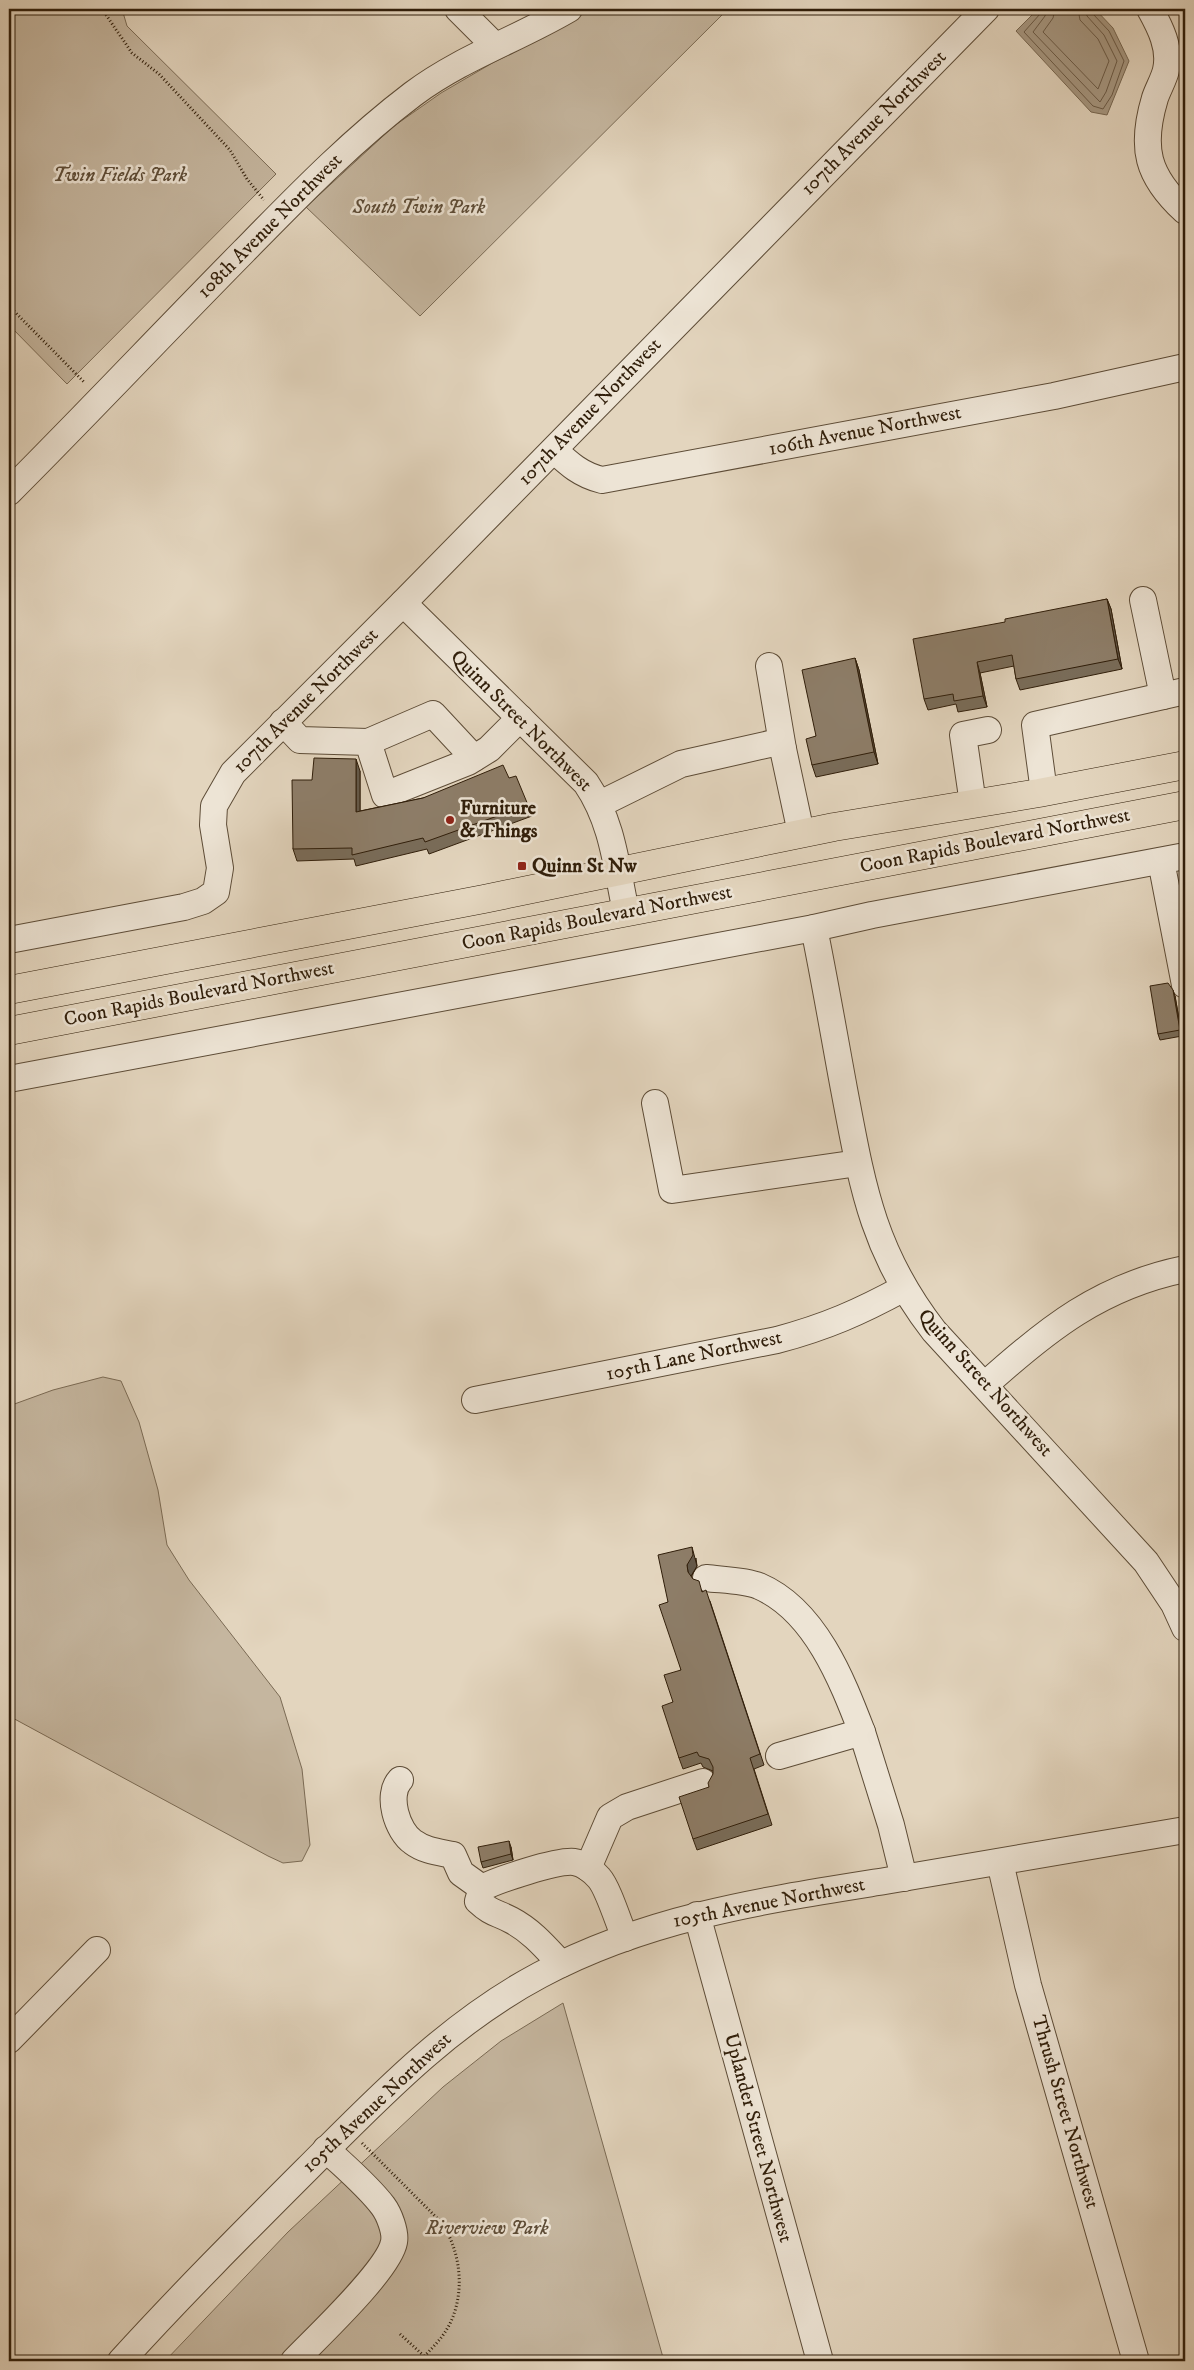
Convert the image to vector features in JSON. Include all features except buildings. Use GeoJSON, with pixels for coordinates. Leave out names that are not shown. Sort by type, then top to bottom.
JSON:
{"type":"FeatureCollection","features":[{"type":"Feature","properties":{"kind":"main road","name":"Coon Rapids Boulevard Northwest"},"geometry":{"type":"LineString","coordinates":[[9,990],[801,834],[1044,792],[1185,765]]}},
{"type":"Feature","properties":{"kind":"main road","name":"Coon Rapids Boulevard Northwest"},"geometry":{"type":"LineString","coordinates":[[9,1030],[1185,805]]}},
{"type":"Feature","properties":{"kind":"street"},"geometry":{"type":"LineString","coordinates":[[458,9],[495,46]]}},
{"type":"Feature","properties":{"kind":"street","name":"108th Avenue Northwest"},"geometry":{"type":"LineString","coordinates":[[9,492],[328,166],[394,110],[448,72],[569,9]]}},
{"type":"Feature","properties":{"kind":"street","name":"107th Avenue Northwest"},"geometry":{"type":"LineString","coordinates":[[9,940],[184,907],[203,901],[216,892],[220,868],[213,825],[214,806],[233,773],[404,603],[986,9]]}},
{"type":"Feature","properties":{"kind":"street"},"geometry":{"type":"LineString","coordinates":[[1150,9],[1163,33],[1166,71],[1159,86],[1146,134],[1149,158],[1158,179],[1168,195],[1185,211]]}},
{"type":"Feature","properties":{"kind":"street","name":"106th Avenue Northwest"},"geometry":{"type":"LineString","coordinates":[[554,450],[574,469],[586,476],[602,480],[1054,396],[1185,367]]}},
{"type":"Feature","properties":{"kind":"street"},"geometry":{"type":"LineString","coordinates":[[1044,792],[1035,725],[1174,694],[1143,600]]}},
{"type":"Feature","properties":{"kind":"street","name":"Quinn Street Northwest"},"geometry":{"type":"LineString","coordinates":[[404,603],[586,783],[600,804],[626,912]]}},
{"type":"Feature","properties":{"kind":"street"},"geometry":{"type":"LineString","coordinates":[[769,666],[783,749],[801,834]]}},
{"type":"Feature","properties":{"kind":"street"},"geometry":{"type":"LineString","coordinates":[[283,722],[300,740],[368,742],[433,714],[474,758]]}},
{"type":"Feature","properties":{"kind":"street"},"geometry":{"type":"LineString","coordinates":[[368,742],[385,795],[474,758],[489,749],[520,718]]}},
{"type":"Feature","properties":{"kind":"street"},"geometry":{"type":"LineString","coordinates":[[973,804],[963,735],[988,730]]}},
{"type":"Feature","properties":{"kind":"street"},"geometry":{"type":"LineString","coordinates":[[600,804],[681,764],[774,743],[783,749]]}},
{"type":"Feature","properties":{"kind":"street"},"geometry":{"type":"LineString","coordinates":[[9,1079],[814,928],[872,915],[1173,858],[1185,985]]}},
{"type":"Feature","properties":{"kind":"street","name":"Quinn Street Northwest"},"geometry":{"type":"LineString","coordinates":[[814,928],[858,1163],[874,1225],[904,1288],[934,1330],[1146,1562],[1174,1604],[1185,1628]]}},
{"type":"Feature","properties":{"kind":"street"},"geometry":{"type":"LineString","coordinates":[[655,1102],[672,1190],[858,1163]]}},
{"type":"Feature","properties":{"kind":"street"},"geometry":{"type":"LineString","coordinates":[[985,1385],[1034,1341],[1094,1300],[1132,1284],[1185,1270]]}},
{"type":"Feature","properties":{"kind":"street","name":"105th Lane Northwest"},"geometry":{"type":"LineString","coordinates":[[475,1400],[786,1338],[819,1329],[847,1318],[904,1288]]}},
{"type":"Feature","properties":{"kind":"street"},"geometry":{"type":"LineString","coordinates":[[706,1578],[758,1586],[787,1602],[818,1638],[843,1682],[862,1732],[891,1825],[904,1878]]}},
{"type":"Feature","properties":{"kind":"street"},"geometry":{"type":"LineString","coordinates":[[779,1756],[862,1732]]}},
{"type":"Feature","properties":{"kind":"street"},"geometry":{"type":"LineString","coordinates":[[400,1780],[396,1784],[393,1799],[399,1824],[410,1841],[425,1850],[453,1855],[461,1873],[482,1888]]}},
{"type":"Feature","properties":{"kind":"street"},"geometry":{"type":"LineString","coordinates":[[588,1868],[610,1817],[627,1806],[703,1782]]}},
{"type":"Feature","properties":{"kind":"street","name":"105th Avenue Northwest"},"geometry":{"type":"LineString","coordinates":[[122,2361],[326,2149],[410,2066],[489,2005],[561,1964],[625,1938],[697,1915],[770,1899],[1185,1830]]}},
{"type":"Feature","properties":{"kind":"street"},"geometry":{"type":"LineString","coordinates":[[561,1964],[535,1936],[511,1920],[490,1913],[478,1901],[482,1888],[492,1882],[548,1866],[573,1862],[588,1868],[601,1879],[625,1938]]}},
{"type":"Feature","properties":{"kind":"street","name":"Thrush Street Northwest"},"geometry":{"type":"LineString","coordinates":[[1000,1862],[1028,1985],[1136,2361]]}},
{"type":"Feature","properties":{"kind":"street","name":"Uplander Street Northwest"},"geometry":{"type":"LineString","coordinates":[[697,1915],[820,2361]]}},
{"type":"Feature","properties":{"kind":"street"},"geometry":{"type":"LineString","coordinates":[[9,2040],[97,1950]]}},
{"type":"Feature","properties":{"kind":"street"},"geometry":{"type":"LineString","coordinates":[[294,2361],[374,2277],[387,2260],[394,2241],[392,2226],[384,2207],[326,2149]]}},
{"type":"Feature","properties":{"kind":"path"},"geometry":{"type":"LineString","coordinates":[[102,9],[132,53],[159,74],[230,150],[247,179],[261,197],[280,214]]}},
{"type":"Feature","properties":{"kind":"path"},"geometry":{"type":"LineString","coordinates":[[9,306],[100,398]]}},
{"type":"Feature","properties":{"kind":"path"},"geometry":{"type":"LineString","coordinates":[[347,2128],[441,2222],[448,2232],[456,2254],[460,2275],[456,2310],[448,2329],[420,2361]]}},
{"type":"Feature","properties":{"kind":"path"},"geometry":{"type":"LineString","coordinates":[[400,2334],[424,2356]]}},
{"type":"Feature","properties":{"kind":"green space","name":"Twin Fields Park"},"geometry":{"type":"Polygon","coordinates":[[[9,9],[122,9],[127,26],[276,174],[67,384],[9,325],[9,9]]]}},
{"type":"Feature","properties":{"kind":"green space","name":"South Twin Park"},"geometry":{"type":"Polygon","coordinates":[[[591,9],[728,9],[420,316],[306,207],[394,126],[441,93],[494,62],[545,37],[591,9]]]}},
{"type":"Feature","properties":{"kind":"green space"},"geometry":{"type":"Polygon","coordinates":[[[103,1377],[121,1381],[139,1422],[158,1490],[167,1545],[189,1580],[280,1697],[302,1769],[310,1845],[302,1861],[283,1863],[268,1856],[9,1716],[9,1406],[53,1390],[103,1377]]]}},
{"type":"Feature","properties":{"kind":"green space","name":"Riverview Park"},"geometry":{"type":"Polygon","coordinates":[[[563,2003],[664,2361],[165,2361],[288,2232],[443,2087],[501,2041],[563,2003]]]}},
{"type":"Feature","properties":{"kind":"water"},"geometry":{"type":"Polygon","coordinates":[[[1038,9],[1095,9],[1113,28],[1129,61],[1107,115],[1091,112],[1016,31],[1038,9]]]}},
{"type":"Feature","properties":{"kind":"place","name":"Furniture & Things"},"geometry":{"type":"Point","coordinates":[450,820]}},
{"type":"Feature","properties":{"kind":"place","name":"Quinn St Nw"},"geometry":{"type":"Point","coordinates":[522,866]}}]}
